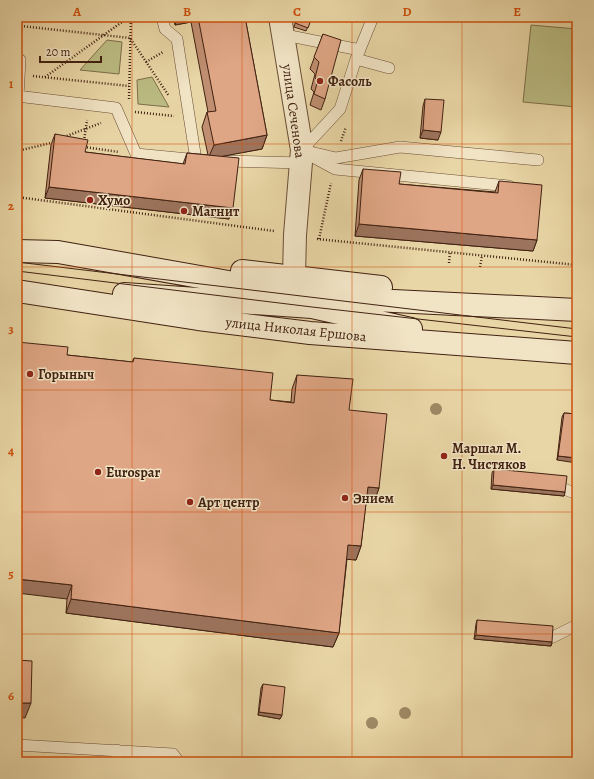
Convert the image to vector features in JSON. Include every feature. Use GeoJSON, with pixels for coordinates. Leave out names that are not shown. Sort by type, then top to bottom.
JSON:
{"type":"FeatureCollection","features":[{"type":"Feature","properties":{"kind":"main road","name":"улица Сеченова"},"geometry":{"type":"LineString","coordinates":[[281,27],[302,157],[294,276]]}},
{"type":"Feature","properties":{"kind":"main road"},"geometry":{"type":"LineString","coordinates":[[17,246],[313,297],[577,310]]}},
{"type":"Feature","properties":{"kind":"main road"},"geometry":{"type":"LineString","coordinates":[[17,251],[58,252],[294,276],[577,310]]}},
{"type":"Feature","properties":{"kind":"main road"},"geometry":{"type":"LineString","coordinates":[[17,287],[312,307],[484,346]]}},
{"type":"Feature","properties":{"kind":"main road","name":"улица Николая Ершова"},"geometry":{"type":"LineString","coordinates":[[17,291],[198,319],[310,333],[577,353]]}},
{"type":"Feature","properties":{"kind":"lane"},"geometry":{"type":"LineString","coordinates":[[162,17],[165,29],[177,39],[186,117],[196,160]]}},
{"type":"Feature","properties":{"kind":"lane"},"geometry":{"type":"LineString","coordinates":[[302,157],[340,109],[358,54],[373,17]]}},
{"type":"Feature","properties":{"kind":"lane"},"geometry":{"type":"LineString","coordinates":[[281,27],[290,36],[358,54],[389,68]]}},
{"type":"Feature","properties":{"kind":"lane"},"geometry":{"type":"LineString","coordinates":[[18,60],[19,75],[17,96],[116,108],[124,114],[128,136],[136,154],[196,160],[302,157],[336,158],[400,147],[538,160]]}},
{"type":"Feature","properties":{"kind":"lane"},"geometry":{"type":"LineString","coordinates":[[302,157],[334,169],[509,186]]}},
{"type":"Feature","properties":{"kind":"lane"},"geometry":{"type":"LineString","coordinates":[[564,489],[577,494]]}},
{"type":"Feature","properties":{"kind":"lane"},"geometry":{"type":"LineString","coordinates":[[551,638],[577,625]]}},
{"type":"Feature","properties":{"kind":"lane"},"geometry":{"type":"LineString","coordinates":[[17,744],[173,754],[179,762]]}},
{"type":"Feature","properties":{"kind":"lane"},"geometry":{"type":"LineString","coordinates":[[117,750],[117,762]]}},
{"type":"Feature","properties":{"kind":"path"},"geometry":{"type":"LineString","coordinates":[[18,60],[22,17]]}},
{"type":"Feature","properties":{"kind":"path"},"geometry":{"type":"LineString","coordinates":[[45,77],[130,17]]}},
{"type":"Feature","properties":{"kind":"path"},"geometry":{"type":"LineString","coordinates":[[128,136],[124,114],[129,86],[130,17]]}},
{"type":"Feature","properties":{"kind":"path"},"geometry":{"type":"LineString","coordinates":[[21,26],[130,38],[186,117]]}},
{"type":"Feature","properties":{"kind":"path"},"geometry":{"type":"LineString","coordinates":[[19,75],[129,86]]}},
{"type":"Feature","properties":{"kind":"path"},"geometry":{"type":"LineString","coordinates":[[90,105],[83,147],[136,154]]}},
{"type":"Feature","properties":{"kind":"path"},"geometry":{"type":"LineString","coordinates":[[17,151],[51,143],[124,114],[186,117]]}},
{"type":"Feature","properties":{"kind":"path"},"geometry":{"type":"LineString","coordinates":[[336,158],[348,121]]}},
{"type":"Feature","properties":{"kind":"path"},"geometry":{"type":"LineString","coordinates":[[51,143],[59,144]]}},
{"type":"Feature","properties":{"kind":"path"},"geometry":{"type":"LineString","coordinates":[[319,239],[334,169]]}},
{"type":"Feature","properties":{"kind":"path"},"geometry":{"type":"LineString","coordinates":[[450,252],[450,263]]}},
{"type":"Feature","properties":{"kind":"path"},"geometry":{"type":"LineString","coordinates":[[480,267],[482,255]]}},
{"type":"Feature","properties":{"kind":"green space"},"geometry":{"type":"Polygon","coordinates":[[[531,25],[577,29],[577,107],[523,102],[531,25]]]}},
{"type":"Feature","properties":{"kind":"green space"},"geometry":{"type":"Polygon","coordinates":[[[107,40],[122,42],[119,74],[80,70],[107,40]]]}},
{"type":"Feature","properties":{"kind":"green space"},"geometry":{"type":"Polygon","coordinates":[[[152,77],[169,107],[138,104],[137,80],[152,77]]]}},
{"type":"Feature","properties":{"kind":"building"},"geometry":{"type":"Polygon","coordinates":[[[198,17],[245,17],[267,135],[214,145],[207,112],[216,111],[198,17]]]}},
{"type":"Feature","properties":{"kind":"building"},"geometry":{"type":"Polygon","coordinates":[[[297,17],[312,17],[308,28],[295,23],[297,17]]]}},
{"type":"Feature","properties":{"kind":"building"},"geometry":{"type":"Polygon","coordinates":[[[323,34],[341,40],[325,99],[314,94],[318,80],[315,78],[319,62],[314,57],[323,34]]]}},
{"type":"Feature","properties":{"kind":"building"},"geometry":{"type":"Polygon","coordinates":[[[425,99],[444,100],[441,132],[423,130],[425,99]]]}},
{"type":"Feature","properties":{"kind":"building"},"geometry":{"type":"Polygon","coordinates":[[[55,134],[88,140],[85,152],[185,164],[187,153],[239,158],[233,208],[49,187],[55,134]]]}},
{"type":"Feature","properties":{"kind":"building"},"geometry":{"type":"Polygon","coordinates":[[[363,169],[401,172],[399,184],[498,193],[499,181],[542,185],[537,240],[359,224],[363,169]]]}},
{"type":"Feature","properties":{"kind":"building","name":"Арт центр"},"geometry":{"type":"Polygon","coordinates":[[[17,342],[68,347],[67,355],[133,362],[134,358],[273,373],[270,400],[294,403],[297,375],[353,379],[349,410],[387,414],[379,488],[368,487],[361,546],[348,545],[339,633],[71,599],[72,585],[17,579],[17,342]]]}},
{"type":"Feature","properties":{"kind":"building"},"geometry":{"type":"Polygon","coordinates":[[[564,413],[577,414],[577,458],[558,456],[564,413]]]}},
{"type":"Feature","properties":{"kind":"building"},"geometry":{"type":"Polygon","coordinates":[[[494,469],[567,476],[565,492],[493,485],[494,469]]]}},
{"type":"Feature","properties":{"kind":"building"},"geometry":{"type":"Polygon","coordinates":[[[477,620],[553,626],[552,642],[476,635],[477,620]]]}},
{"type":"Feature","properties":{"kind":"building"},"geometry":{"type":"Polygon","coordinates":[[[17,660],[32,661],[31,703],[17,703],[17,660]]]}},
{"type":"Feature","properties":{"kind":"building"},"geometry":{"type":"Polygon","coordinates":[[[263,684],[285,687],[282,715],[259,712],[263,684]]]}},
{"type":"Feature","properties":{"kind":"tram line"},"geometry":{"type":"LineString","coordinates":[[17,262],[577,329]]}},
{"type":"Feature","properties":{"kind":"tram line"},"geometry":{"type":"LineString","coordinates":[[17,271],[312,307],[577,337]]}},
{"type":"Feature","properties":{"kind":"place","name":"Фасоль"},"geometry":{"type":"Point","coordinates":[320,81]}},
{"type":"Feature","properties":{"kind":"place","name":"Хумо"},"geometry":{"type":"Point","coordinates":[90,200]}},
{"type":"Feature","properties":{"kind":"place","name":"Магнит"},"geometry":{"type":"Point","coordinates":[184,211]}},
{"type":"Feature","properties":{"kind":"place","name":"Горыныч"},"geometry":{"type":"Point","coordinates":[30,374]}},
{"type":"Feature","properties":{"kind":"place","name":"Маршал М. Н. Чистяков"},"geometry":{"type":"Point","coordinates":[444,456]}},
{"type":"Feature","properties":{"kind":"place","name":"Eurospar"},"geometry":{"type":"Point","coordinates":[98,472]}},
{"type":"Feature","properties":{"kind":"place","name":"Энием"},"geometry":{"type":"Point","coordinates":[345,498]}},
{"type":"Feature","properties":{"kind":"place","name":"Арт центр"},"geometry":{"type":"Point","coordinates":[190,502]}}]}
